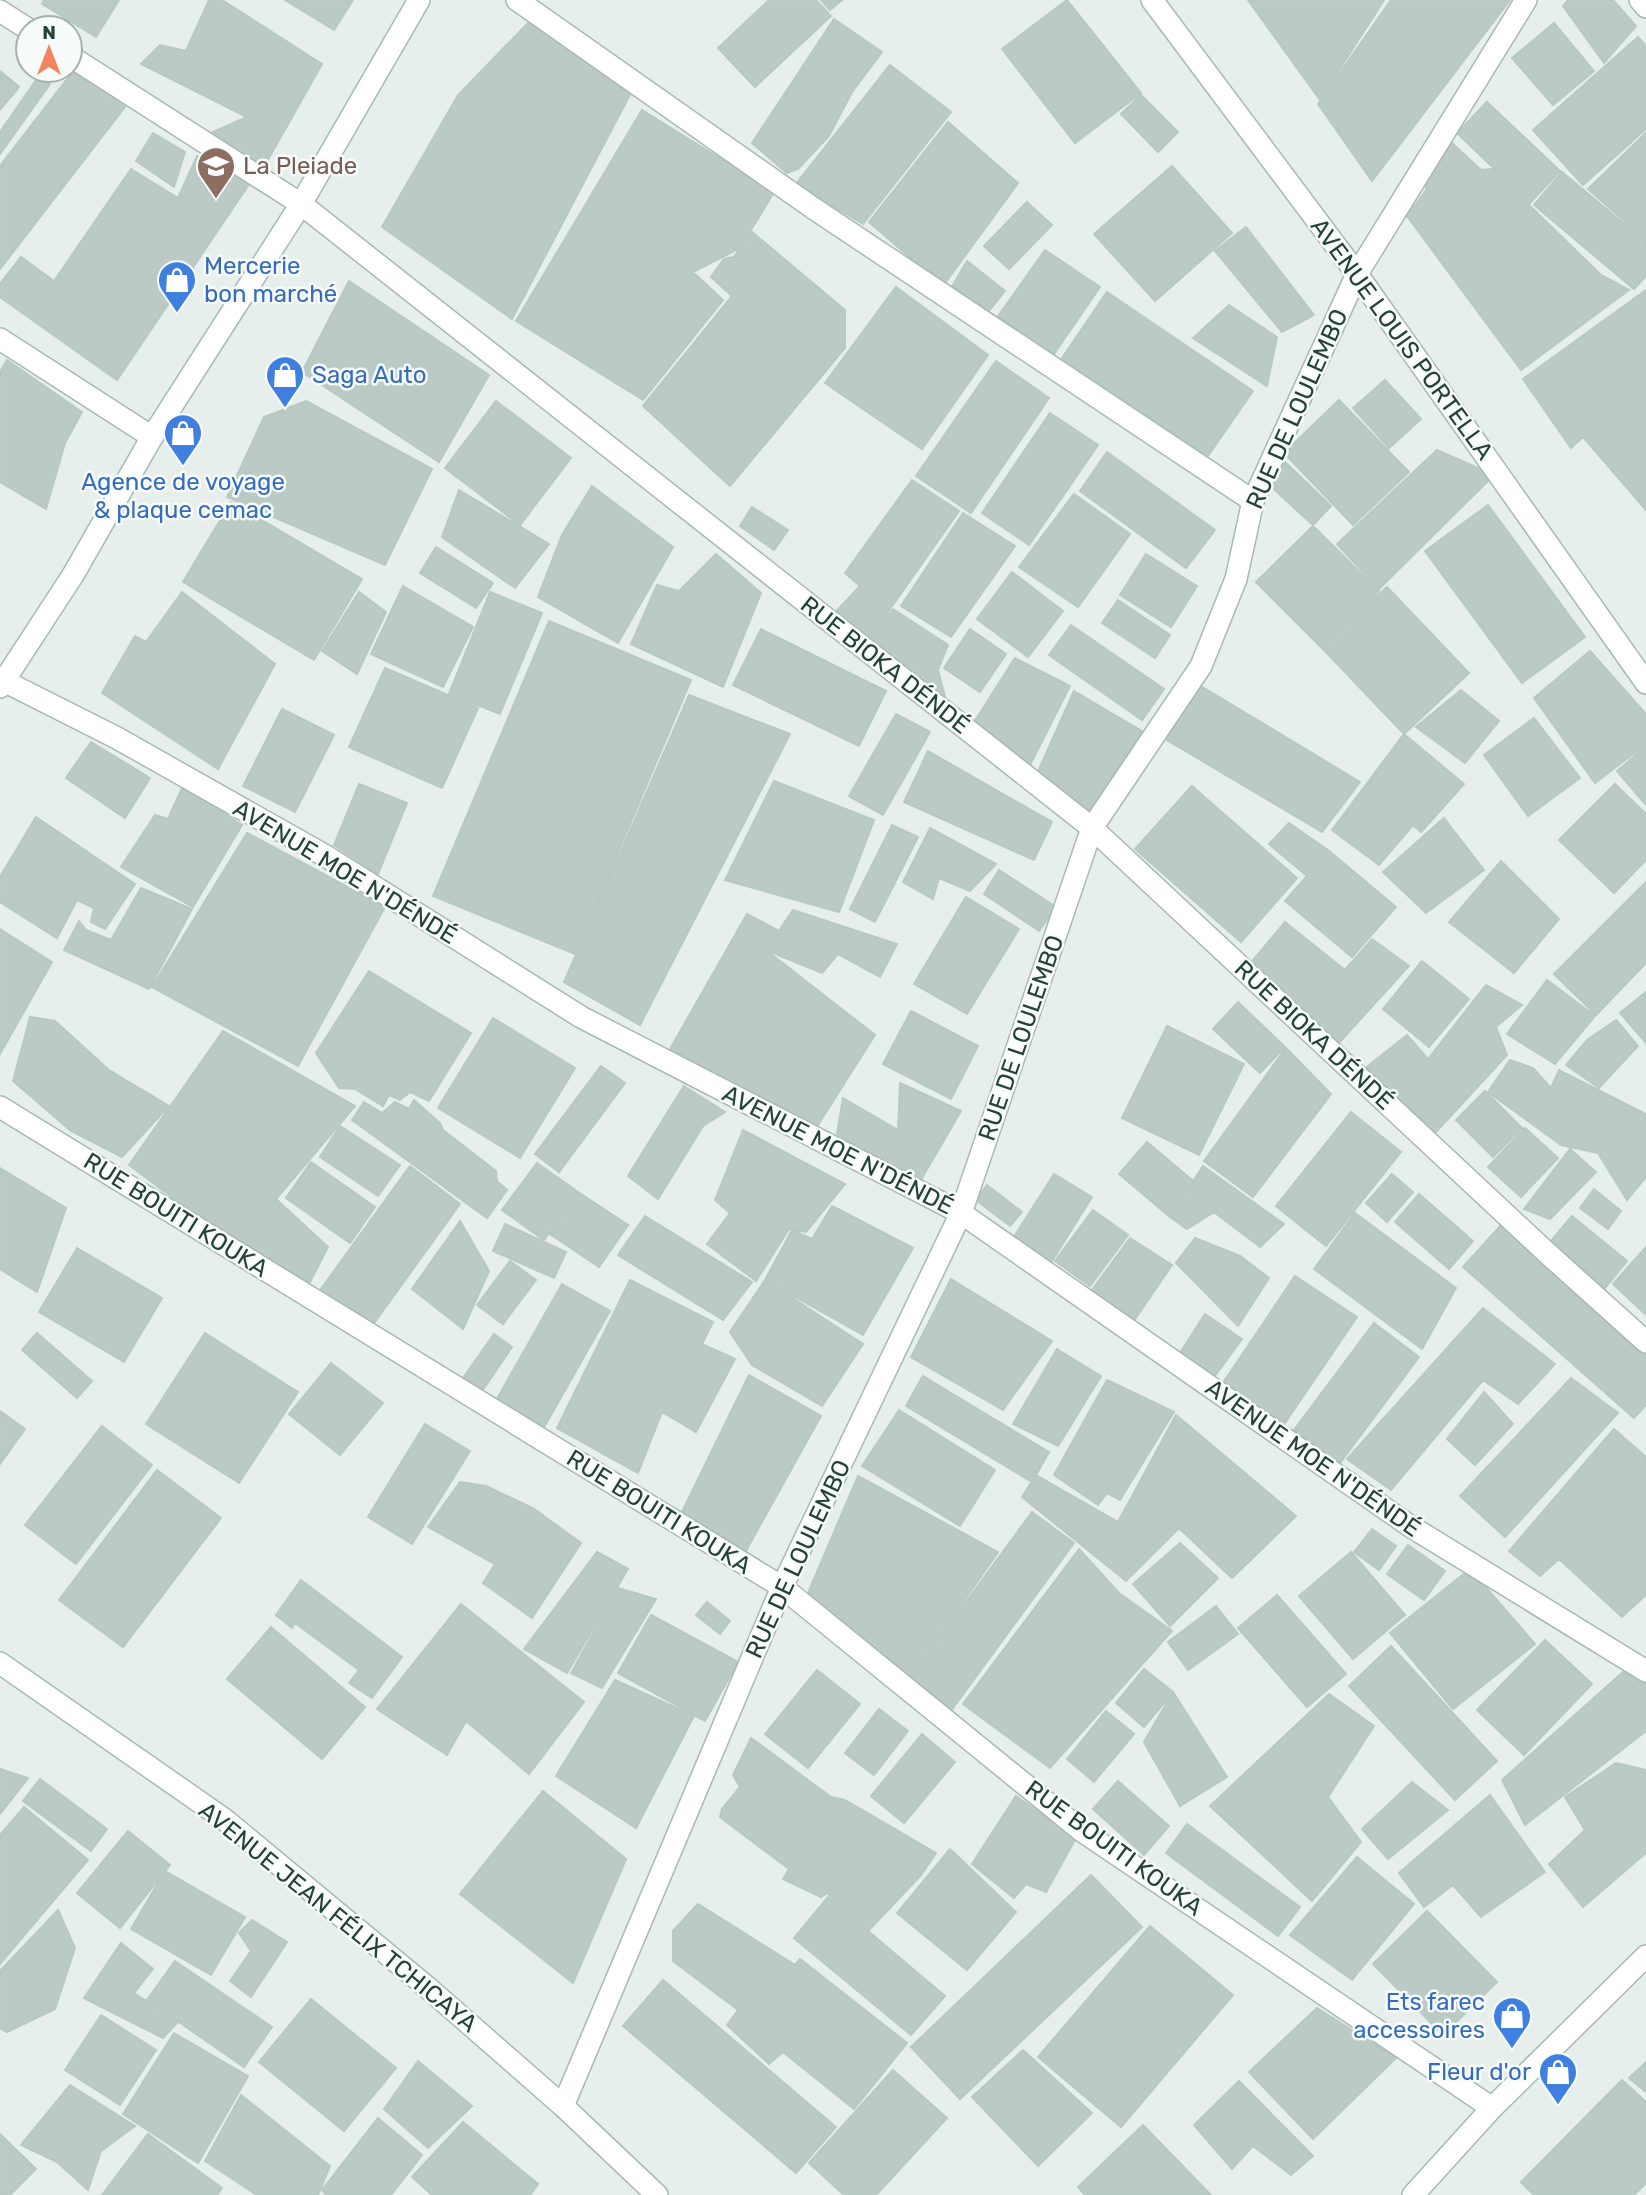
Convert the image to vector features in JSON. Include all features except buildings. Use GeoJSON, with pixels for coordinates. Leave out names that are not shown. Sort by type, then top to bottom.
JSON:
{"type":"FeatureCollection","features":[{"type":"Feature","properties":{"kind":"street"},"geometry":{"type":"LineString","coordinates":[[1,682],[73,575],[152,437],[301,204],[419,0]]}},
{"type":"Feature","properties":{"kind":"street"},"geometry":{"type":"LineString","coordinates":[[517,0],[813,208],[1252,501]]}},
{"type":"Feature","properties":{"kind":"street","name":"AVENUE LOUIS PORTELLA"},"geometry":{"type":"LineString","coordinates":[[1152,0],[1357,274],[1646,683]]}},
{"type":"Feature","properties":{"kind":"street","name":"RUE DE LOULEMBO"},"geometry":{"type":"LineString","coordinates":[[563,2106],[782,1587],[961,1213],[1092,828],[1201,666],[1236,579],[1252,501],[1357,274],[1526,0]]}},
{"type":"Feature","properties":{"kind":"street"},"geometry":{"type":"LineString","coordinates":[[1640,0],[1646,7]]}},
{"type":"Feature","properties":{"kind":"street","name":"RUE BIOKA DÉNDÉ"},"geometry":{"type":"LineString","coordinates":[[84,65],[301,204],[1092,828],[1646,1342]]}},
{"type":"Feature","properties":{"kind":"street"},"geometry":{"type":"LineString","coordinates":[[0,339],[152,437]]}},
{"type":"Feature","properties":{"kind":"street","name":"AVENUE MOE N'DÉNDÉ"},"geometry":{"type":"LineString","coordinates":[[1,682],[117,738],[324,855],[580,1017],[961,1213],[1410,1526],[1646,1671]]}},
{"type":"Feature","properties":{"kind":"street","name":"RUE BOUITI KOUKA"},"geometry":{"type":"LineString","coordinates":[[0,1107],[782,1587],[1082,1831],[1492,2108]]}},
{"type":"Feature","properties":{"kind":"street","name":"AVENUE JEAN FÉLIX TCHICAYA"},"geometry":{"type":"LineString","coordinates":[[0,1663],[224,1819],[427,1987],[563,2106],[657,2195]]}},
{"type":"Feature","properties":{"kind":"street"},"geometry":{"type":"LineString","coordinates":[[1413,2195],[1492,2108],[1646,1956]]}},
{"type":"Feature","properties":{"kind":"place","name":"La Pleiade"},"geometry":{"type":"Point","coordinates":[216,200]}},
{"type":"Feature","properties":{"kind":"place","name":"Mercerie bon marché"},"geometry":{"type":"Point","coordinates":[177,314]}},
{"type":"Feature","properties":{"kind":"place","name":"Saga Auto"},"geometry":{"type":"Point","coordinates":[285,409]}},
{"type":"Feature","properties":{"kind":"place","name":"Agence de voyage & plaque cemac"},"geometry":{"type":"Point","coordinates":[183,467]}},
{"type":"Feature","properties":{"kind":"place","name":"Ets farec accessoires"},"geometry":{"type":"Point","coordinates":[1512,2050]}},
{"type":"Feature","properties":{"kind":"place","name":"Fleur d'or"},"geometry":{"type":"Point","coordinates":[1558,2106]}}]}
